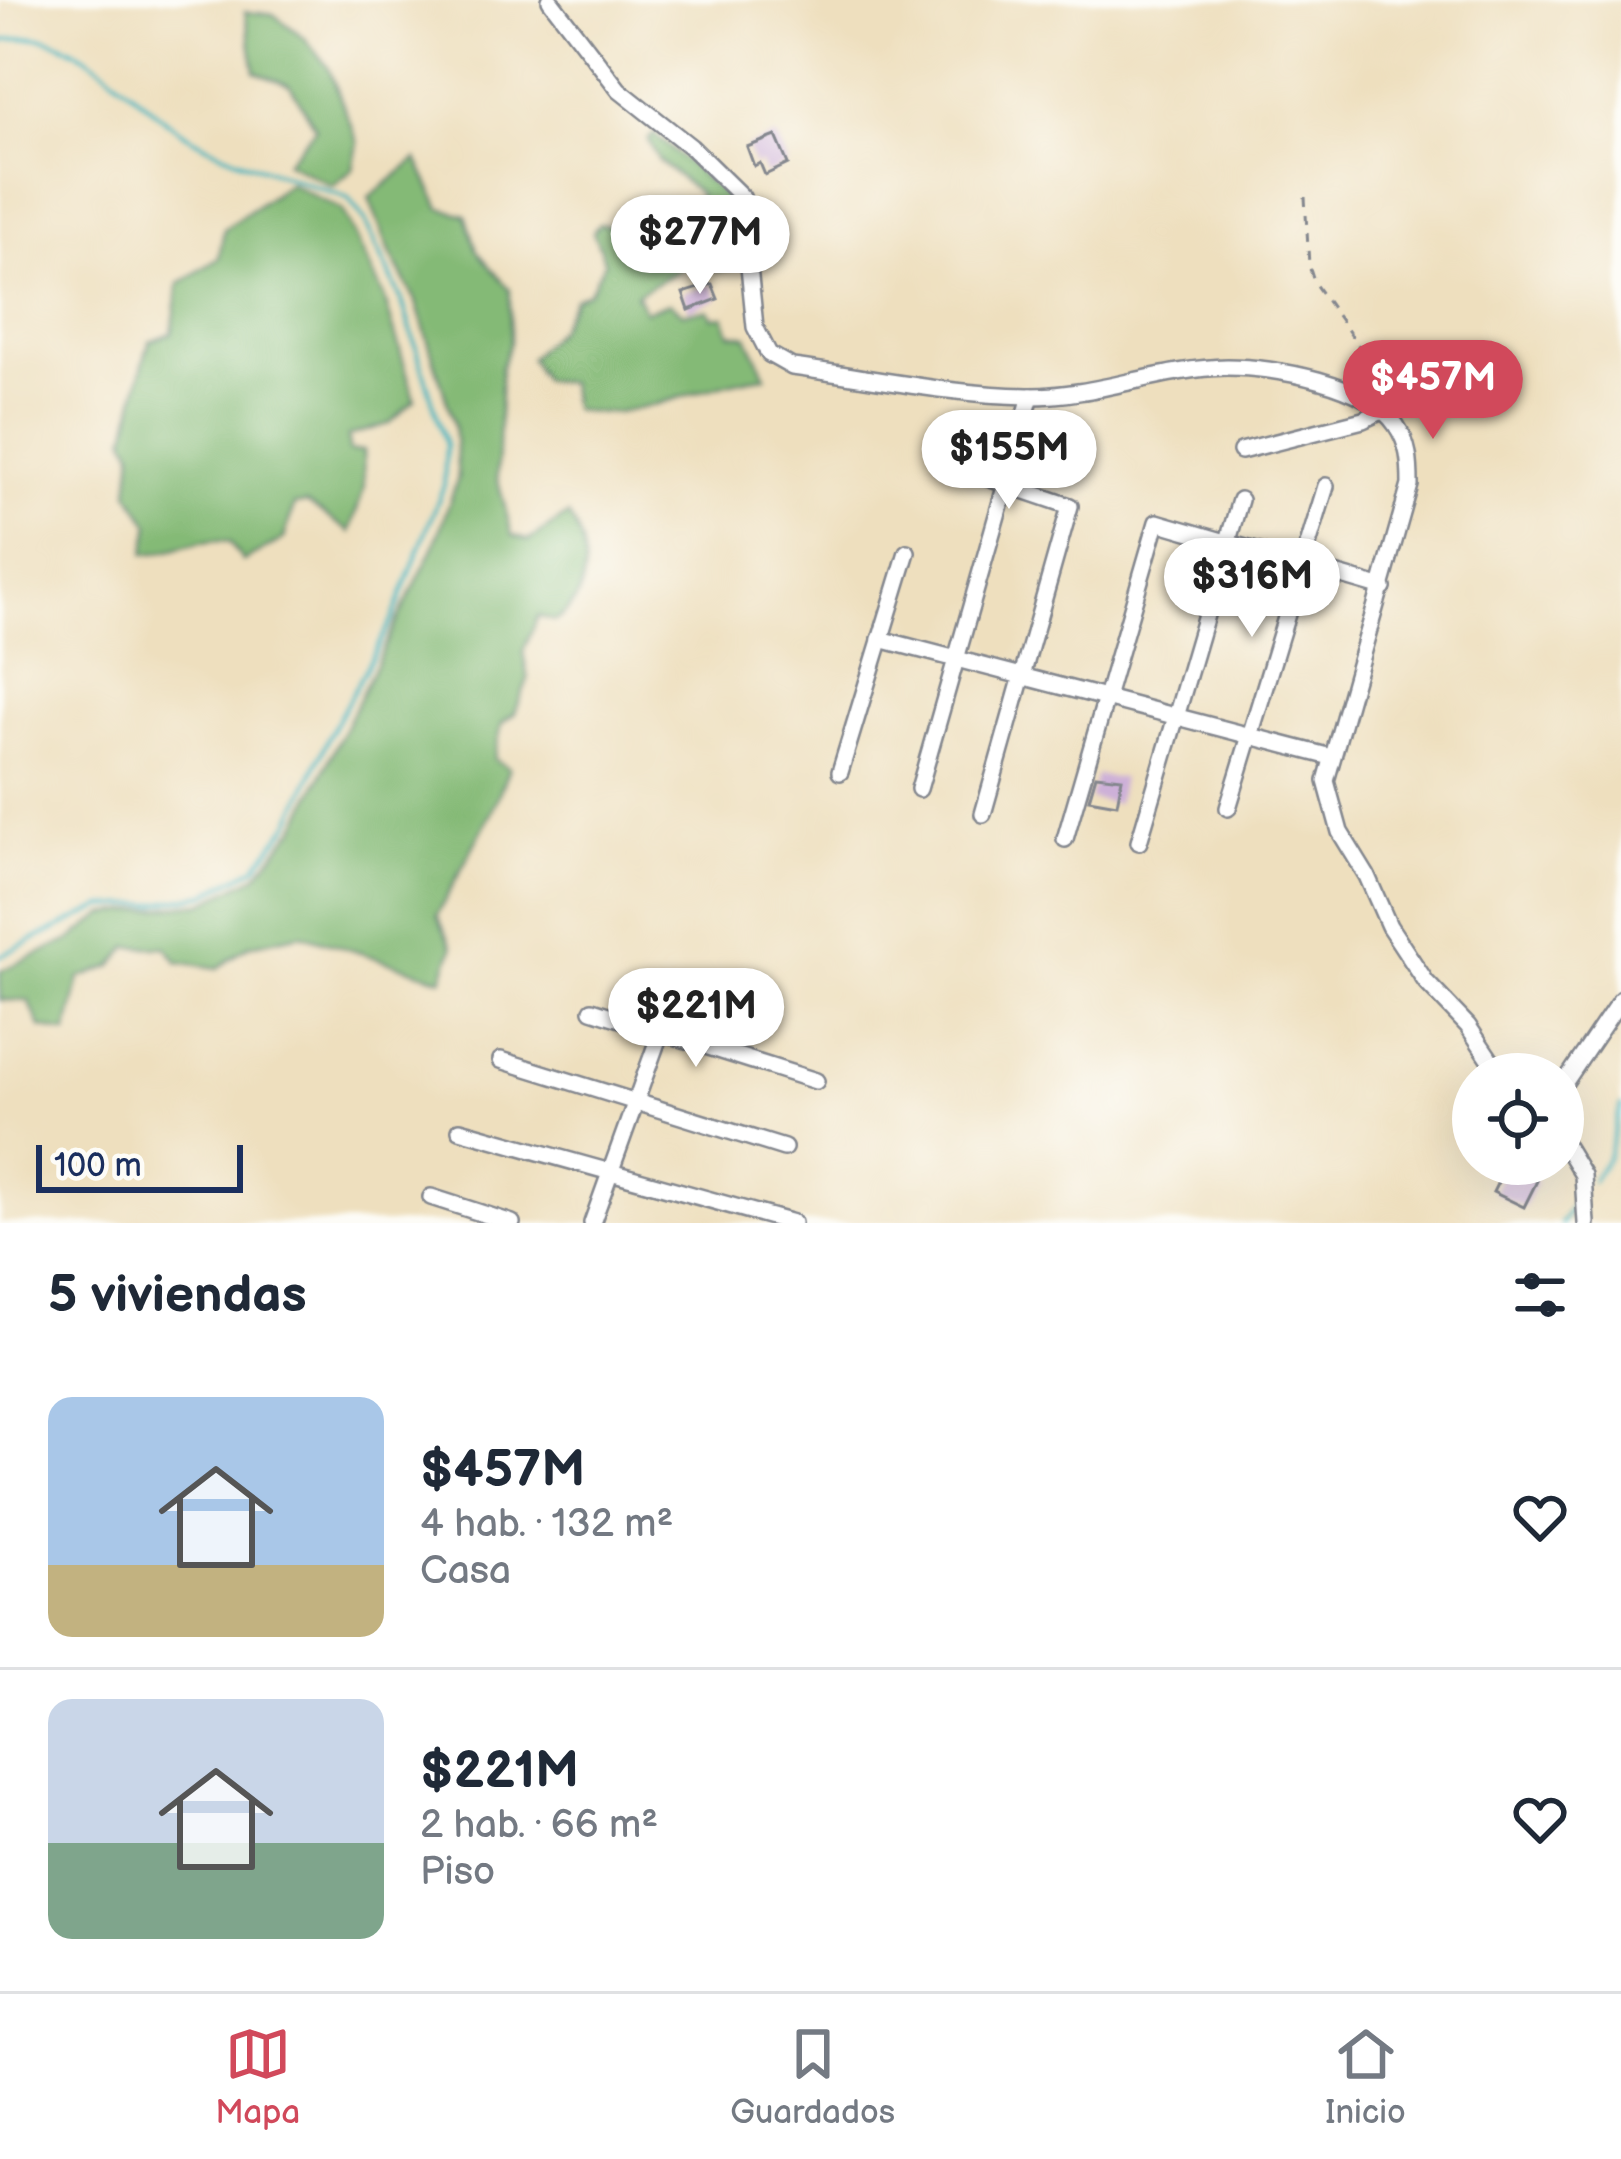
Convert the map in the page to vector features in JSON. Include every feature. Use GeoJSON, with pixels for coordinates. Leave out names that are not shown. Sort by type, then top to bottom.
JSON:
{"type":"FeatureCollection","features":[{"type":"Feature","properties":{"kind":"street"},"geometry":{"type":"LineString","coordinates":[[550,0],[619,90],[691,147],[742,197],[751,220],[748,257],[755,327],[769,354],[792,367],[1031,396],[1078,394],[1225,367],[1333,383],[1388,416],[1410,453],[1410,485],[1326,781],[1340,832],[1389,926],[1426,982],[1468,1026],[1486,1053]]}},
{"type":"Feature","properties":{"kind":"street"},"geometry":{"type":"LineString","coordinates":[[919,789],[1031,396]]}},
{"type":"Feature","properties":{"kind":"street"},"geometry":{"type":"LineString","coordinates":[[1241,451],[1388,416]]}},
{"type":"Feature","properties":{"kind":"street"},"geometry":{"type":"LineString","coordinates":[[964,470],[1070,506],[983,814]]}},
{"type":"Feature","properties":{"kind":"street"},"geometry":{"type":"LineString","coordinates":[[1228,808],[1326,486]]}},
{"type":"Feature","properties":{"kind":"street"},"geometry":{"type":"LineString","coordinates":[[1139,842],[1240,500]]}},
{"type":"Feature","properties":{"kind":"street"},"geometry":{"type":"LineString","coordinates":[[1065,839],[1157,521],[1383,588]]}},
{"type":"Feature","properties":{"kind":"street"},"geometry":{"type":"LineString","coordinates":[[840,772],[907,552]]}},
{"type":"Feature","properties":{"kind":"street"},"geometry":{"type":"LineString","coordinates":[[880,638],[1331,758]]}},
{"type":"Feature","properties":{"kind":"street"},"geometry":{"type":"LineString","coordinates":[[592,1223],[679,981]]}},
{"type":"Feature","properties":{"kind":"street"},"geometry":{"type":"LineString","coordinates":[[1584,1054],[1621,999]]}},
{"type":"Feature","properties":{"kind":"street"},"geometry":{"type":"LineString","coordinates":[[592,1010],[816,1081]]}},
{"type":"Feature","properties":{"kind":"street"},"geometry":{"type":"LineString","coordinates":[[501,1060],[784,1148]]}},
{"type":"Feature","properties":{"kind":"street"},"geometry":{"type":"LineString","coordinates":[[460,1130],[793,1223]]}},
{"type":"Feature","properties":{"kind":"street"},"geometry":{"type":"LineString","coordinates":[[1583,1185],[1586,1223]]}},
{"type":"Feature","properties":{"kind":"street"},"geometry":{"type":"LineString","coordinates":[[430,1197],[512,1223]]}},
{"type":"Feature","properties":{"kind":"path"},"geometry":{"type":"LineString","coordinates":[[1305,197],[1309,266],[1315,284],[1382,379],[1388,416]]}},
{"type":"Feature","properties":{"kind":"green space"},"geometry":{"type":"Polygon","coordinates":[[[245,12],[273,14],[305,38],[328,67],[358,143],[353,169],[333,186],[286,162],[316,128],[290,85],[255,71],[245,12]]]}},
{"type":"Feature","properties":{"kind":"green space"},"geometry":{"type":"Polygon","coordinates":[[[654,134],[737,207],[746,231],[742,266],[717,271],[705,246],[678,262],[679,270],[636,294],[645,311],[670,303],[683,313],[709,310],[712,317],[724,316],[730,333],[747,336],[766,376],[619,412],[572,409],[569,383],[542,380],[530,358],[558,329],[575,298],[589,292],[605,262],[593,232],[599,224],[634,228],[651,220],[669,239],[696,226],[699,193],[659,161],[648,140],[654,134]]]}},
{"type":"Feature","properties":{"kind":"green space"},"geometry":{"type":"Polygon","coordinates":[[[417,159],[440,208],[466,215],[477,251],[510,290],[510,342],[501,367],[497,476],[512,535],[528,541],[568,515],[584,557],[576,599],[555,621],[538,616],[523,652],[528,679],[515,713],[502,723],[494,759],[509,768],[492,811],[437,915],[453,948],[442,979],[301,934],[250,945],[218,968],[178,962],[166,947],[128,947],[113,966],[80,978],[67,1033],[40,1027],[29,1001],[0,1000],[0,971],[70,940],[105,914],[203,903],[256,876],[296,827],[434,546],[458,478],[454,424],[415,299],[391,255],[369,198],[417,159]]]}},
{"type":"Feature","properties":{"kind":"green space"},"geometry":{"type":"Polygon","coordinates":[[[289,183],[342,210],[384,297],[415,400],[389,424],[348,436],[349,451],[363,451],[364,488],[350,532],[307,503],[294,505],[284,539],[243,561],[229,542],[216,541],[145,554],[150,525],[129,492],[133,451],[126,437],[150,341],[172,333],[179,284],[219,258],[224,229],[289,183]]]}},
{"type":"Feature","properties":{"kind":"building"},"geometry":{"type":"Polygon","coordinates":[[[776,136],[788,164],[765,175],[760,163],[754,166],[747,147],[776,136]]]}},
{"type":"Feature","properties":{"kind":"building"},"geometry":{"type":"Polygon","coordinates":[[[712,284],[718,299],[689,310],[683,293],[712,284]]]}},
{"type":"Feature","properties":{"kind":"building"},"geometry":{"type":"Polygon","coordinates":[[[1096,775],[1122,778],[1117,804],[1089,799],[1096,775]]]}},
{"type":"Feature","properties":{"kind":"building"},"geometry":{"type":"Polygon","coordinates":[[[1496,1185],[1535,1185],[1524,1207],[1493,1192],[1496,1185]]]}},
{"type":"Feature","properties":{"kind":"waterway"},"geometry":{"type":"LineString","coordinates":[[0,41],[41,38],[68,47],[200,142],[348,198],[364,219],[402,301],[446,445],[444,485],[392,620],[329,736],[290,823],[256,867],[206,894],[102,907],[0,956]]}},
{"type":"Feature","properties":{"kind":"waterway"},"geometry":{"type":"LineString","coordinates":[[1592,1181],[1608,1157],[1621,1106]]}},
{"type":"Feature","properties":{"kind":"waterway"},"geometry":{"type":"LineString","coordinates":[[1561,1223],[1577,1198]]}}]}
